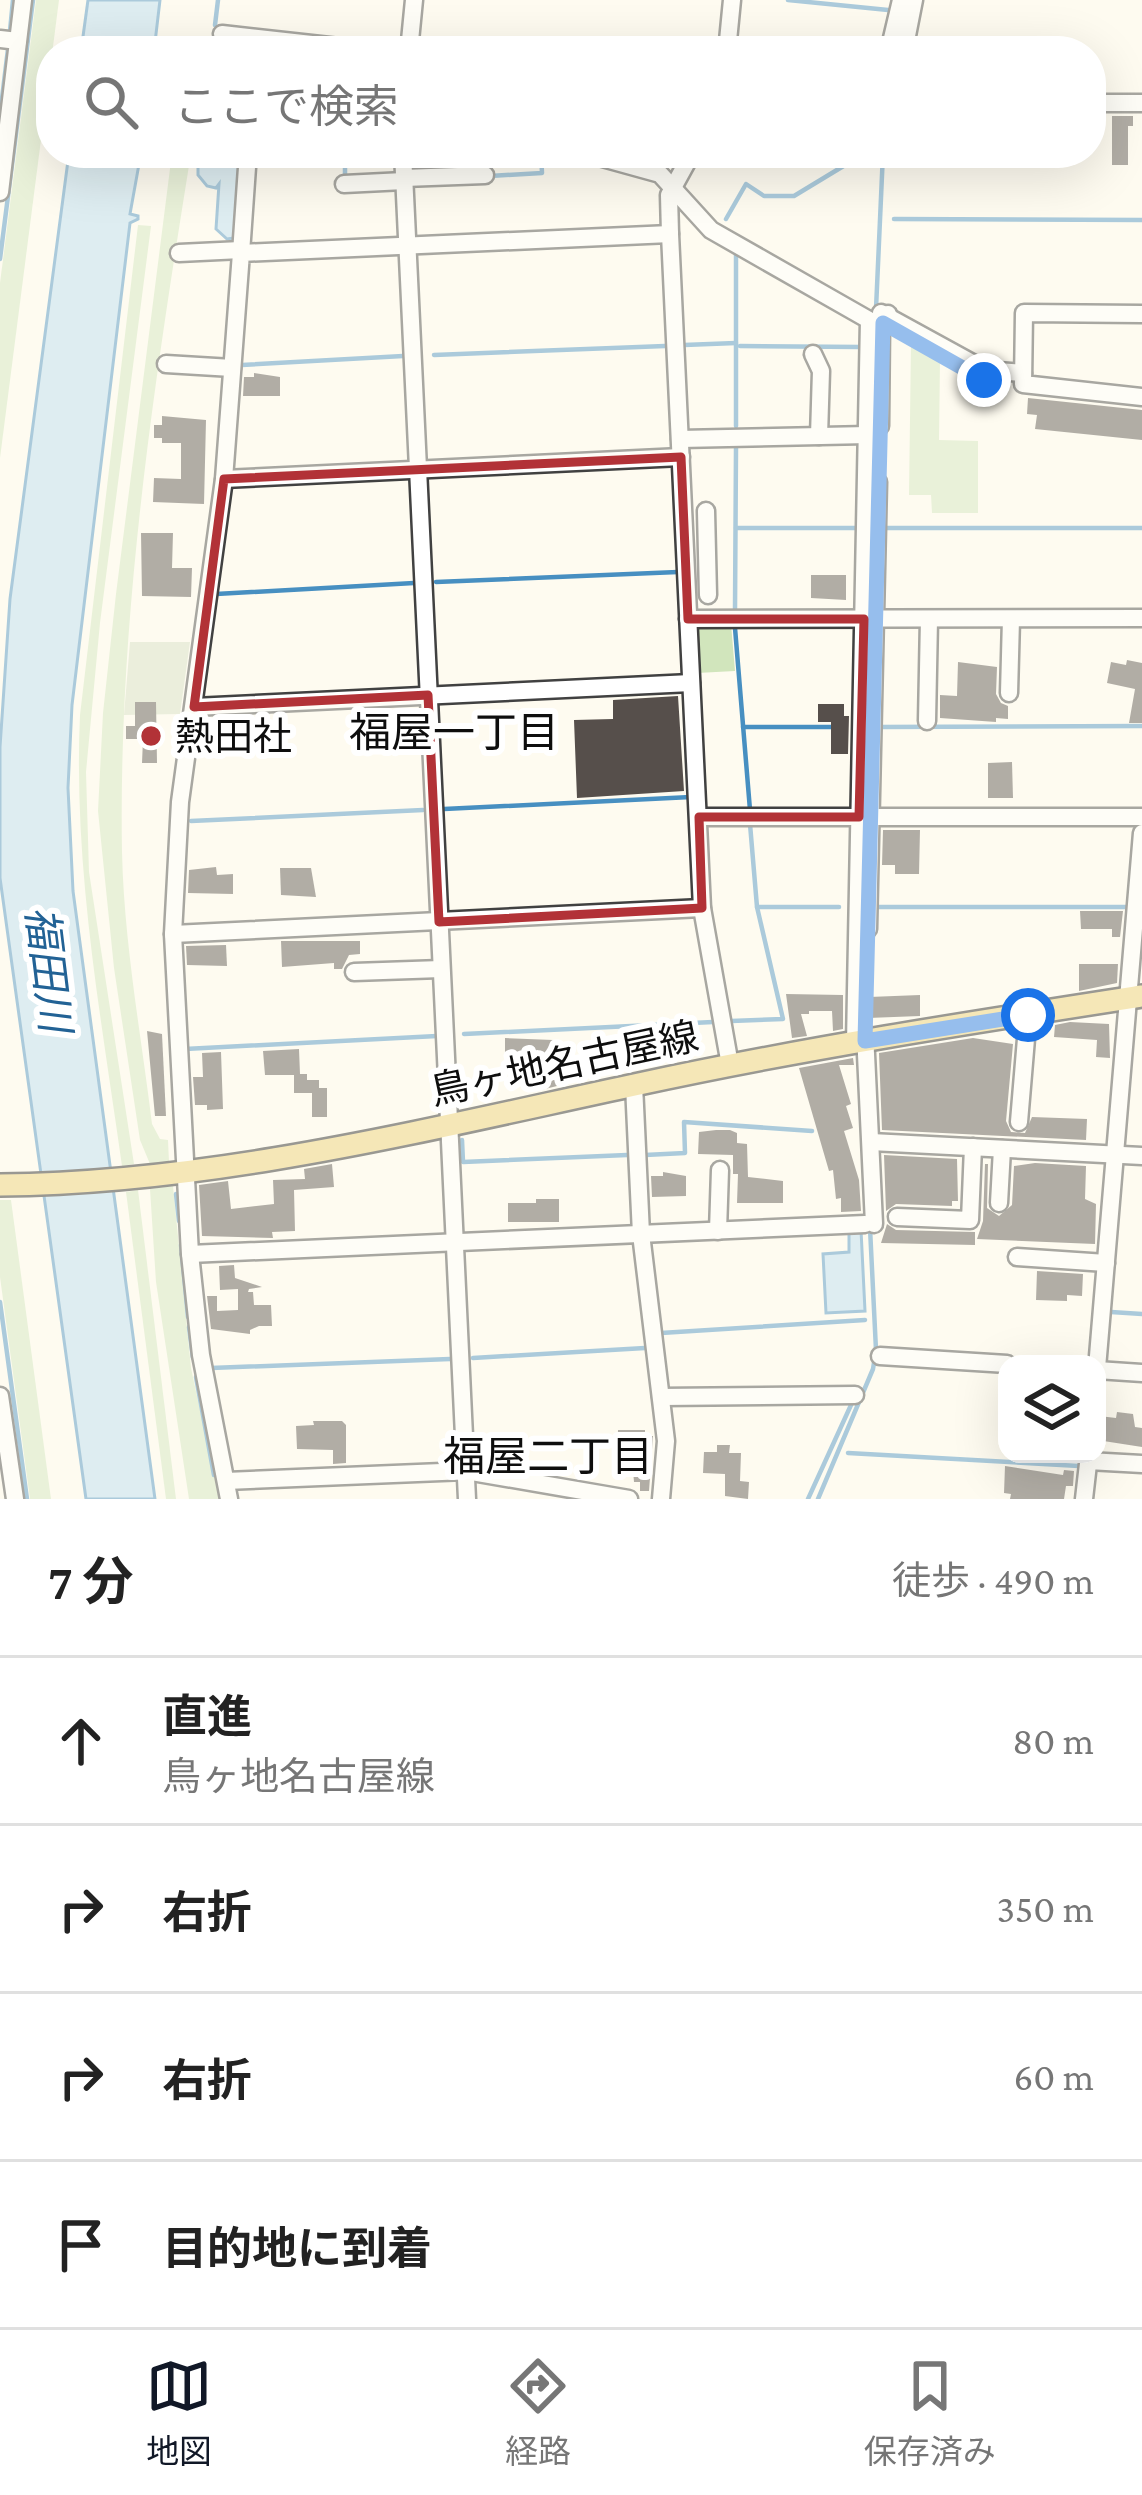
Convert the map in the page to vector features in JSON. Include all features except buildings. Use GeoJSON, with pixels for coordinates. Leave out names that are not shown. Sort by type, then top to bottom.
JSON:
{"type":"FeatureCollection","features":[{"type":"Feature","properties":{"kind":"main road","name":"鳥ヶ地名古屋線"},"geometry":{"type":"LineString","coordinates":[[11,1185],[298,1156],[730,1065],[1136,997]]}},
{"type":"Feature","properties":{"kind":"street"},"geometry":{"type":"LineString","coordinates":[[0,192],[9,40],[23,0]]}},
{"type":"Feature","properties":{"kind":"street"},"geometry":{"type":"LineString","coordinates":[[410,36],[414,0]]}},
{"type":"Feature","properties":{"kind":"street"},"geometry":{"type":"LineString","coordinates":[[728,36],[732,0]]}},
{"type":"Feature","properties":{"kind":"street"},"geometry":{"type":"LineString","coordinates":[[893,36],[901,0]]}},
{"type":"Feature","properties":{"kind":"street"},"geometry":{"type":"LineString","coordinates":[[907,36],[914,0]]}},
{"type":"Feature","properties":{"kind":"street"},"geometry":{"type":"LineString","coordinates":[[222,34],[240,36]]}},
{"type":"Feature","properties":{"kind":"street"},"geometry":{"type":"LineString","coordinates":[[1106,103],[1142,103]]}},
{"type":"Feature","properties":{"kind":"street"},"geometry":{"type":"LineString","coordinates":[[247,168],[224,479],[180,802],[173,934],[190,1254],[201,1355],[227,1490],[466,1471],[629,1499]]}},
{"type":"Feature","properties":{"kind":"street"},"geometry":{"type":"LineString","coordinates":[[404,168],[467,1499]]}},
{"type":"Feature","properties":{"kind":"street"},"geometry":{"type":"LineString","coordinates":[[646,168],[673,188],[711,230],[984,375],[1142,397]]}},
{"type":"Feature","properties":{"kind":"street"},"geometry":{"type":"LineString","coordinates":[[684,168],[669,195],[702,908],[730,1065]]}},
{"type":"Feature","properties":{"kind":"street"},"geometry":{"type":"LineString","coordinates":[[344,184],[485,175]]}},
{"type":"Feature","properties":{"kind":"street"},"geometry":{"type":"LineString","coordinates":[[179,253],[670,234]]}},
{"type":"Feature","properties":{"kind":"street"},"geometry":{"type":"LineString","coordinates":[[1023,378],[1024,313],[1142,314]]}},
{"type":"Feature","properties":{"kind":"street"},"geometry":{"type":"LineString","coordinates":[[870,619],[868,435],[880,319]]}},
{"type":"Feature","properties":{"kind":"street"},"geometry":{"type":"LineString","coordinates":[[190,1254],[870,1224],[871,1142],[860,1042],[880,319]]}},
{"type":"Feature","properties":{"kind":"street"},"geometry":{"type":"LineString","coordinates":[[813,354],[820,371],[819,436]]}},
{"type":"Feature","properties":{"kind":"street"},"geometry":{"type":"LineString","coordinates":[[166,364],[232,368]]}},
{"type":"Feature","properties":{"kind":"street"},"geometry":{"type":"LineString","coordinates":[[224,479],[417,470],[868,435]]}},
{"type":"Feature","properties":{"kind":"street"},"geometry":{"type":"LineString","coordinates":[[706,511],[708,595]]}},
{"type":"Feature","properties":{"kind":"street"},"geometry":{"type":"LineString","coordinates":[[686,563],[707,562]]}},
{"type":"Feature","properties":{"kind":"street"},"geometry":{"type":"LineString","coordinates":[[688,620],[1142,618]]}},
{"type":"Feature","properties":{"kind":"street"},"geometry":{"type":"LineString","coordinates":[[927,721],[929,619]]}},
{"type":"Feature","properties":{"kind":"street"},"geometry":{"type":"LineString","coordinates":[[1009,693],[1011,619]]}},
{"type":"Feature","properties":{"kind":"street"},"geometry":{"type":"LineString","coordinates":[[194,707],[691,683]]}},
{"type":"Feature","properties":{"kind":"street"},"geometry":{"type":"LineString","coordinates":[[699,817],[1142,817]]}},
{"type":"Feature","properties":{"kind":"street"},"geometry":{"type":"LineString","coordinates":[[1098,1355],[1136,997],[1142,833]]}},
{"type":"Feature","properties":{"kind":"street"},"geometry":{"type":"LineString","coordinates":[[173,934],[702,908]]}},
{"type":"Feature","properties":{"kind":"street"},"geometry":{"type":"LineString","coordinates":[[354,972],[441,969]]}},
{"type":"Feature","properties":{"kind":"street"},"geometry":{"type":"LineString","coordinates":[[1019,1122],[1028,1015]]}},
{"type":"Feature","properties":{"kind":"street"},"geometry":{"type":"LineString","coordinates":[[634,1085],[641,1234],[666,1441],[661,1499]]}},
{"type":"Feature","properties":{"kind":"street"},"geometry":{"type":"LineString","coordinates":[[871,1142],[1142,1156]]}},
{"type":"Feature","properties":{"kind":"street"},"geometry":{"type":"LineString","coordinates":[[897,1217],[970,1220],[973,1147]]}},
{"type":"Feature","properties":{"kind":"street"},"geometry":{"type":"LineString","coordinates":[[1000,1203],[1001,1149]]}},
{"type":"Feature","properties":{"kind":"street"},"geometry":{"type":"LineString","coordinates":[[718,1231],[720,1169]]}},
{"type":"Feature","properties":{"kind":"street"},"geometry":{"type":"LineString","coordinates":[[1017,1257],[1106,1262]]}},
{"type":"Feature","properties":{"kind":"street"},"geometry":{"type":"LineString","coordinates":[[880,1356],[998,1363]]}},
{"type":"Feature","properties":{"kind":"street"},"geometry":{"type":"LineString","coordinates":[[1106,1370],[1142,1373]]}},
{"type":"Feature","properties":{"kind":"street"},"geometry":{"type":"LineString","coordinates":[[661,1397],[855,1395]]}},
{"type":"Feature","properties":{"kind":"street"},"geometry":{"type":"LineString","coordinates":[[0,1396],[15,1499]]}},
{"type":"Feature","properties":{"kind":"street"},"geometry":{"type":"LineString","coordinates":[[1106,1460],[1142,1464]]}},
{"type":"Feature","properties":{"kind":"street"},"geometry":{"type":"LineString","coordinates":[[1084,1499],[1088,1463]]}},
{"type":"Feature","properties":{"kind":"highlighted area"},"geometry":{"type":"Polygon","coordinates":[[[681,457],[688,619],[864,619],[859,817],[699,817],[702,908],[439,922],[428,695],[194,707],[224,479],[681,457]]]}},
{"type":"Feature","properties":{"kind":"green space"},"geometry":{"type":"Polygon","coordinates":[[[36,0],[59,0],[54,36],[36,36],[37,168],[0,458],[0,283],[36,0]]]}},
{"type":"Feature","properties":{"kind":"green space"},"geometry":{"type":"Polygon","coordinates":[[[170,168],[189,168],[141,501],[122,764],[129,954],[152,1124],[160,1139],[168,1140],[169,1162],[150,1164],[140,1140],[114,968],[98,811],[116,594],[170,168]]]}},
{"type":"Feature","properties":{"kind":"green space"},"geometry":{"type":"Polygon","coordinates":[[[138,225],[151,226],[100,623],[86,772],[89,872],[134,1164],[122,1166],[90,941],[79,772],[80,715],[138,225]]]}},
{"type":"Feature","properties":{"kind":"green space"},"geometry":{"type":"Polygon","coordinates":[[[911,343],[940,360],[939,440],[978,441],[978,513],[932,513],[931,495],[909,495],[911,343]]]}},
{"type":"Feature","properties":{"kind":"green space"},"geometry":{"type":"Polygon","coordinates":[[[701,624],[731,624],[735,671],[697,673],[695,629],[701,624]]]}},
{"type":"Feature","properties":{"kind":"green space"},"geometry":{"type":"Polygon","coordinates":[[[130,642],[190,642],[180,714],[124,715],[130,642]]]}},
{"type":"Feature","properties":{"kind":"green space"},"geometry":{"type":"Polygon","coordinates":[[[173,1186],[191,1368],[219,1499],[189,1499],[156,1282],[150,1189],[173,1186]]]}},
{"type":"Feature","properties":{"kind":"green space"},"geometry":{"type":"Polygon","coordinates":[[[138,1190],[176,1499],[166,1499],[126,1192],[138,1190]]]}},
{"type":"Feature","properties":{"kind":"green space"},"geometry":{"type":"Polygon","coordinates":[[[0,1200],[11,1200],[51,1499],[30,1499],[0,1277],[0,1200]]]}},
{"type":"Feature","properties":{"kind":"water"},"geometry":{"type":"Polygon","coordinates":[[[88,0],[160,0],[156,36],[83,36],[88,0]]]}},
{"type":"Feature","properties":{"kind":"water","name":"福田川"},"geometry":{"type":"Polygon","coordinates":[[[67,168],[138,168],[130,214],[138,219],[130,223],[72,705],[68,788],[73,891],[155,1499],[86,1499],[0,878],[0,747],[10,599],[67,168]]]}},
{"type":"Feature","properties":{"kind":"water"},"geometry":{"type":"Polygon","coordinates":[[[198,168],[239,168],[234,238],[227,239],[216,229],[219,184],[207,186],[198,168]]]}},
{"type":"Feature","properties":{"kind":"water"},"geometry":{"type":"Polygon","coordinates":[[[861,1230],[865,1311],[826,1313],[823,1254],[849,1252],[849,1231],[861,1230]]]}},
{"type":"Feature","properties":{"kind":"waterway"},"geometry":{"type":"LineString","coordinates":[[10,31],[13,0]]}},
{"type":"Feature","properties":{"kind":"waterway"},"geometry":{"type":"LineString","coordinates":[[0,259],[33,0]]}},
{"type":"Feature","properties":{"kind":"waterway"},"geometry":{"type":"LineString","coordinates":[[215,25],[218,0]]}},
{"type":"Feature","properties":{"kind":"waterway"},"geometry":{"type":"LineString","coordinates":[[788,0],[888,10]]}},
{"type":"Feature","properties":{"kind":"waterway"},"geometry":{"type":"LineString","coordinates":[[0,115],[8,49]]}},
{"type":"Feature","properties":{"kind":"waterway"},"geometry":{"type":"LineString","coordinates":[[345,168],[345,177]]}},
{"type":"Feature","properties":{"kind":"waterway"},"geometry":{"type":"LineString","coordinates":[[490,176],[542,173],[542,168]]}},
{"type":"Feature","properties":{"kind":"waterway"},"geometry":{"type":"LineString","coordinates":[[726,219],[746,184],[764,196],[794,196],[840,168]]}},
{"type":"Feature","properties":{"kind":"waterway"},"geometry":{"type":"LineString","coordinates":[[876,309],[882,168]]}},
{"type":"Feature","properties":{"kind":"waterway"},"geometry":{"type":"LineString","coordinates":[[894,219],[1142,220]]}},
{"type":"Feature","properties":{"kind":"waterway"},"geometry":{"type":"LineString","coordinates":[[736,248],[736,426]]}},
{"type":"Feature","properties":{"kind":"waterway"},"geometry":{"type":"LineString","coordinates":[[684,345],[736,343]]}},
{"type":"Feature","properties":{"kind":"waterway"},"geometry":{"type":"LineString","coordinates":[[434,355],[665,346]]}},
{"type":"Feature","properties":{"kind":"waterway"},"geometry":{"type":"LineString","coordinates":[[740,346],[861,347]]}},
{"type":"Feature","properties":{"kind":"waterway"},"geometry":{"type":"LineString","coordinates":[[242,365],[403,356]]}},
{"type":"Feature","properties":{"kind":"waterway"},"geometry":{"type":"LineString","coordinates":[[735,611],[736,448]]}},
{"type":"Feature","properties":{"kind":"waterway"},"geometry":{"type":"LineString","coordinates":[[736,528],[858,528]]}},
{"type":"Feature","properties":{"kind":"waterway"},"geometry":{"type":"LineString","coordinates":[[886,528],[1142,528]]}},
{"type":"Feature","properties":{"kind":"waterway"},"geometry":{"type":"LineString","coordinates":[[436,582],[678,572]]}},
{"type":"Feature","properties":{"kind":"waterway"},"geometry":{"type":"LineString","coordinates":[[216,594],[414,583]]}},
{"type":"Feature","properties":{"kind":"waterway"},"geometry":{"type":"LineString","coordinates":[[735,628],[750,810]]}},
{"type":"Feature","properties":{"kind":"waterway"},"geometry":{"type":"LineString","coordinates":[[878,727],[1142,726]]}},
{"type":"Feature","properties":{"kind":"waterway"},"geometry":{"type":"LineString","coordinates":[[743,727],[834,727]]}},
{"type":"Feature","properties":{"kind":"waterway"},"geometry":{"type":"LineString","coordinates":[[444,809],[691,797]]}},
{"type":"Feature","properties":{"kind":"waterway"},"geometry":{"type":"LineString","coordinates":[[191,821],[423,810]]}},
{"type":"Feature","properties":{"kind":"waterway"},"geometry":{"type":"LineString","coordinates":[[731,1021],[783,1019],[757,907],[750,824]]}},
{"type":"Feature","properties":{"kind":"waterway"},"geometry":{"type":"LineString","coordinates":[[757,907],[839,907]]}},
{"type":"Feature","properties":{"kind":"waterway"},"geometry":{"type":"LineString","coordinates":[[876,907],[1129,907]]}},
{"type":"Feature","properties":{"kind":"waterway"},"geometry":{"type":"LineString","coordinates":[[464,1034],[713,1022]]}},
{"type":"Feature","properties":{"kind":"waterway"},"geometry":{"type":"LineString","coordinates":[[185,1049],[437,1036]]}},
{"type":"Feature","properties":{"kind":"waterway"},"geometry":{"type":"LineString","coordinates":[[645,1155],[685,1153],[684,1122],[812,1131]]}},
{"type":"Feature","properties":{"kind":"waterway"},"geometry":{"type":"LineString","coordinates":[[462,1140],[463,1162],[627,1155]]}},
{"type":"Feature","properties":{"kind":"waterway"},"geometry":{"type":"LineString","coordinates":[[176,1194],[179,1221]]}},
{"type":"Feature","properties":{"kind":"waterway"},"geometry":{"type":"LineString","coordinates":[[818,1499],[873,1369],[870,1228]]}},
{"type":"Feature","properties":{"kind":"waterway"},"geometry":{"type":"LineString","coordinates":[[181,1245],[188,1317]]}},
{"type":"Feature","properties":{"kind":"waterway"},"geometry":{"type":"LineString","coordinates":[[0,1302],[27,1499]]}},
{"type":"Feature","properties":{"kind":"waterway"},"geometry":{"type":"LineString","coordinates":[[1111,1312],[1142,1314]]}},
{"type":"Feature","properties":{"kind":"waterway"},"geometry":{"type":"LineString","coordinates":[[661,1333],[865,1320]]}},
{"type":"Feature","properties":{"kind":"waterway"},"geometry":{"type":"LineString","coordinates":[[189,1327],[193,1358]]}},
{"type":"Feature","properties":{"kind":"waterway"},"geometry":{"type":"LineString","coordinates":[[473,1358],[645,1348]]}},
{"type":"Feature","properties":{"kind":"waterway"},"geometry":{"type":"LineString","coordinates":[[211,1368],[450,1359]]}},
{"type":"Feature","properties":{"kind":"waterway"},"geometry":{"type":"LineString","coordinates":[[196,1377],[214,1475]]}},
{"type":"Feature","properties":{"kind":"waterway"},"geometry":{"type":"LineString","coordinates":[[808,1499],[851,1405]]}},
{"type":"Feature","properties":{"kind":"waterway"},"geometry":{"type":"LineString","coordinates":[[848,1453],[1079,1466]]}},
{"type":"Feature","properties":{"kind":"place","name":"熱田社"},"geometry":{"type":"Point","coordinates":[151,736]}},
{"type":"Feature","properties":{"kind":"district","name":"福屋一丁目"},"geometry":{"type":"Point","coordinates":[454,732]}},
{"type":"Feature","properties":{"kind":"district","name":"福屋二丁目"},"geometry":{"type":"Point","coordinates":[548,1456]}},
{"type":"Feature","properties":{"kind":"route"},"geometry":{"type":"LineString","coordinates":[[984,380],[881,326],[865,1041],[1028,1015]]}}]}
